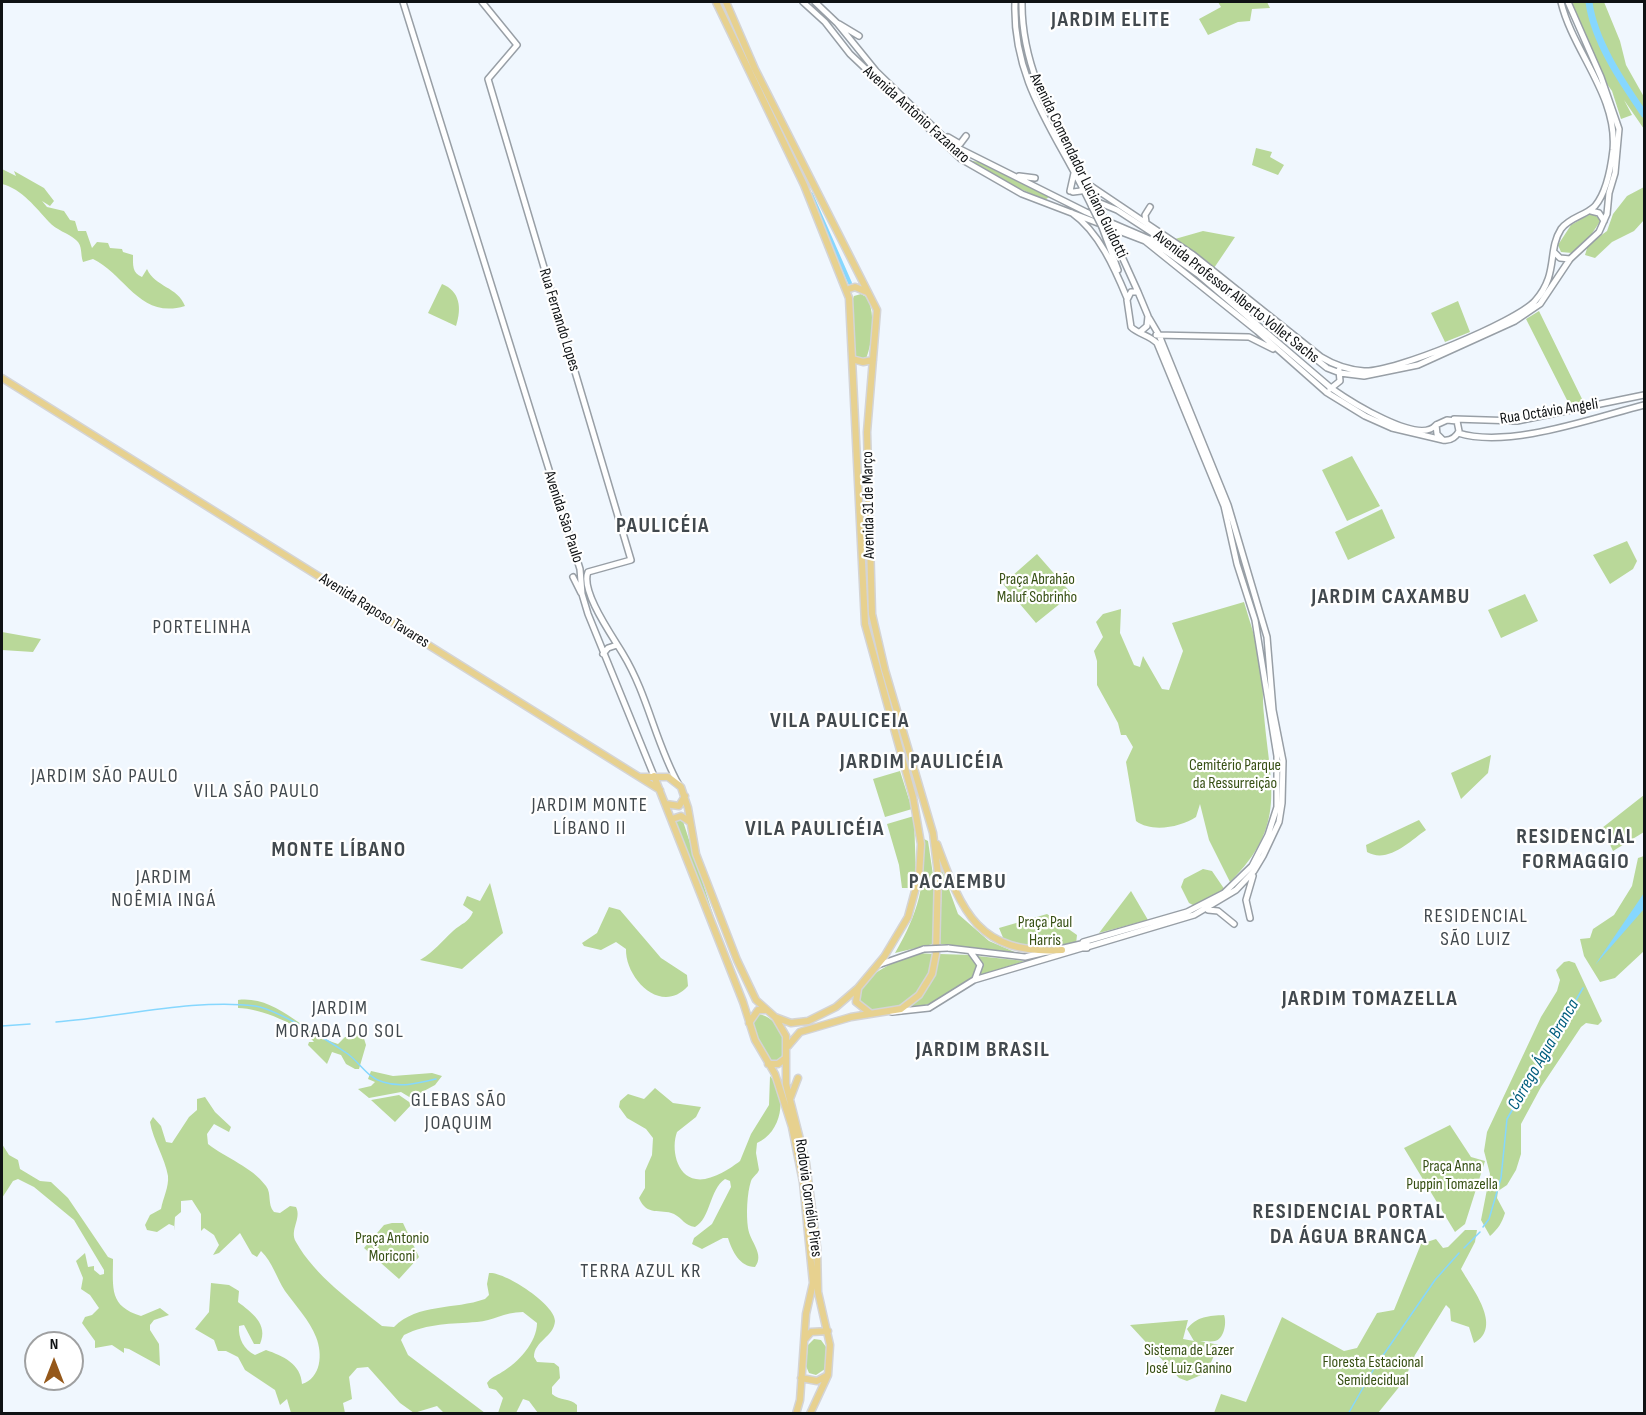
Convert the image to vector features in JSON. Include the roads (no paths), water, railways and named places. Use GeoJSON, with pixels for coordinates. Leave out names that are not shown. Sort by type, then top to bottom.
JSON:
{"type":"FeatureCollection","features":[{"type":"Feature","properties":{"kind":"main road","name":"Avenida São Paulo"},"geometry":{"type":"LineString","coordinates":[[403,2],[588,588],[604,624],[633,672],[672,773],[685,796],[696,854],[737,960],[756,1000],[775,1017]]}},
{"type":"Feature","properties":{"kind":"main road","name":"Rua Fernando Lopes"},"geometry":{"type":"LineString","coordinates":[[482,2],[517,45],[488,79],[631,560],[584,572]]}},
{"type":"Feature","properties":{"kind":"main road","name":"Avenida 31 de Março"},"geometry":{"type":"LineString","coordinates":[[716,2],[804,185],[849,298],[862,589],[868,643],[913,797],[921,844],[916,891],[908,917],[877,965]]}},
{"type":"Feature","properties":{"kind":"main road","name":"Avenida 31 de Março"},"geometry":{"type":"LineString","coordinates":[[726,2],[755,69],[878,314],[867,432],[871,603],[881,656],[913,761],[928,823],[933,833],[938,884],[935,961],[932,974],[919,995],[901,1009],[888,1012]]}},
{"type":"Feature","properties":{"kind":"main road","name":"Avenida Antônio Fazanaro"},"geometry":{"type":"LineString","coordinates":[[803,2],[825,22],[850,54],[961,159],[1000,183],[1065,210],[1133,234],[1268,333],[1329,390],[1340,394],[1376,416],[1394,423],[1425,430],[1436,425]]}},
{"type":"Feature","properties":{"kind":"main road"},"geometry":{"type":"LineString","coordinates":[[815,2],[837,22],[859,36]]}},
{"type":"Feature","properties":{"kind":"main road","name":"Avenida Comendador Luciano Guidotti"},"geometry":{"type":"LineString","coordinates":[[1015,2],[1021,65],[1034,97],[1084,185]]}},
{"type":"Feature","properties":{"kind":"main road","name":"Avenida Comendador Luciano Guidotti"},"geometry":{"type":"LineString","coordinates":[[1022,2],[1023,33],[1032,73],[1148,316]]}},
{"type":"Feature","properties":{"kind":"main road"},"geometry":{"type":"LineString","coordinates":[[1416,362],[1531,305],[1550,278],[1556,241],[1564,226],[1594,207],[1608,177],[1614,134],[1605,102],[1561,2]]}},
{"type":"Feature","properties":{"kind":"main road","name":"Avenida Professor Alberto Vollet Sachs"},"geometry":{"type":"LineString","coordinates":[[1111,204],[1340,373],[1362,376],[1390,372],[1532,311],[1570,259],[1599,232],[1604,221],[1615,173],[1619,129],[1601,77],[1568,2]]}},
{"type":"Feature","properties":{"kind":"main road"},"geometry":{"type":"LineString","coordinates":[[1015,10],[1019,13],[1023,33]]}},
{"type":"Feature","properties":{"kind":"main road","name":"Avenida Antônio Fazanaro"},"geometry":{"type":"LineString","coordinates":[[837,22],[854,46],[952,145],[1086,212],[1137,232],[1183,258],[1279,352],[1365,416],[1392,428],[1443,440]]}},
{"type":"Feature","properties":{"kind":"main road"},"geometry":{"type":"LineString","coordinates":[[850,54],[854,46]]}},
{"type":"Feature","properties":{"kind":"main road"},"geometry":{"type":"LineString","coordinates":[[767,110],[774,105]]}},
{"type":"Feature","properties":{"kind":"main road"},"geometry":{"type":"LineString","coordinates":[[935,129],[960,144],[966,136],[965,148],[972,157],[961,159]]}},
{"type":"Feature","properties":{"kind":"main road"},"geometry":{"type":"LineString","coordinates":[[1075,171],[1071,192],[1084,185],[1111,204]]}},
{"type":"Feature","properties":{"kind":"main road"},"geometry":{"type":"LineString","coordinates":[[1006,172],[1035,178]]}},
{"type":"Feature","properties":{"kind":"main road"},"geometry":{"type":"LineString","coordinates":[[1047,203],[1052,200],[1053,194]]}},
{"type":"Feature","properties":{"kind":"main road"},"geometry":{"type":"LineString","coordinates":[[1093,203],[1100,197],[1111,204]]}},
{"type":"Feature","properties":{"kind":"main road","name":"Avenida Comendador Luciano Guidotti"},"geometry":{"type":"LineString","coordinates":[[1093,203],[1102,215],[1122,286]]}},
{"type":"Feature","properties":{"kind":"main road"},"geometry":{"type":"LineString","coordinates":[[1102,215],[1105,208],[1111,204]]}},
{"type":"Feature","properties":{"kind":"main road","name":"Avenida Professor Alberto Vollet Sachs"},"geometry":{"type":"LineString","coordinates":[[1111,204],[1146,222],[1183,258],[1220,281],[1318,359],[1338,366],[1375,370],[1416,362]]}},
{"type":"Feature","properties":{"kind":"main road"},"geometry":{"type":"LineString","coordinates":[[1146,222],[1145,215],[1150,207]]}},
{"type":"Feature","properties":{"kind":"main road"},"geometry":{"type":"LineString","coordinates":[[1065,210],[1080,220],[1116,270],[1127,298],[1131,327],[1157,343],[1214,479],[1260,640],[1277,756],[1277,807],[1268,835],[1252,866],[1234,888]]}},
{"type":"Feature","properties":{"kind":"main road"},"geometry":{"type":"LineString","coordinates":[[1585,213],[1596,211],[1604,221]]}},
{"type":"Feature","properties":{"kind":"main road"},"geometry":{"type":"LineString","coordinates":[[1554,252],[1560,258],[1570,259]]}},
{"type":"Feature","properties":{"kind":"main road"},"geometry":{"type":"LineString","coordinates":[[1183,258],[1184,272]]}},
{"type":"Feature","properties":{"kind":"main road"},"geometry":{"type":"LineString","coordinates":[[1220,281],[1227,291],[1225,301]]}},
{"type":"Feature","properties":{"kind":"main road"},"geometry":{"type":"LineString","coordinates":[[846,290],[855,287],[868,292]]}},
{"type":"Feature","properties":{"kind":"main road"},"geometry":{"type":"LineString","coordinates":[[849,298],[857,291],[868,292]]}},
{"type":"Feature","properties":{"kind":"main road"},"geometry":{"type":"LineString","coordinates":[[1127,298],[1131,292],[1138,292]]}},
{"type":"Feature","properties":{"kind":"main road"},"geometry":{"type":"LineString","coordinates":[[1140,332],[1147,326],[1148,316]]}},
{"type":"Feature","properties":{"kind":"main road"},"geometry":{"type":"LineString","coordinates":[[1148,316],[1159,335],[1228,505],[1267,637],[1273,710],[1282,753],[1283,787],[1279,822],[1254,871],[1246,900],[1250,918]]}},
{"type":"Feature","properties":{"kind":"main road"},"geometry":{"type":"LineString","coordinates":[[1140,332],[1159,335],[1249,337],[1279,352]]}},
{"type":"Feature","properties":{"kind":"main road"},"geometry":{"type":"LineString","coordinates":[[1249,337],[1259,332],[1268,333]]}},
{"type":"Feature","properties":{"kind":"main road"},"geometry":{"type":"LineString","coordinates":[[1258,342],[1256,336],[1259,332]]}},
{"type":"Feature","properties":{"kind":"main road"},"geometry":{"type":"LineString","coordinates":[[852,359],[863,362],[873,360]]}},
{"type":"Feature","properties":{"kind":"main road"},"geometry":{"type":"LineString","coordinates":[[1338,366],[1340,394]]}},
{"type":"Feature","properties":{"kind":"main road"},"geometry":{"type":"LineString","coordinates":[[1329,390],[1349,374]]}},
{"type":"Feature","properties":{"kind":"main road","name":"Avenida Raposo Tavares"},"geometry":{"type":"LineString","coordinates":[[2,378],[137,462],[143,462],[171,482],[659,787]]}},
{"type":"Feature","properties":{"kind":"main road","name":"Rua Octávio Angeli"},"geometry":{"type":"LineString","coordinates":[[1452,419],[1510,421],[1644,395]]}},
{"type":"Feature","properties":{"kind":"main road"},"geometry":{"type":"LineString","coordinates":[[1458,433],[1481,437],[1508,437],[1644,405]]}},
{"type":"Feature","properties":{"kind":"main road"},"geometry":{"type":"LineString","coordinates":[[1569,410],[1567,418],[1571,423]]}},
{"type":"Feature","properties":{"kind":"main road"},"geometry":{"type":"LineString","coordinates":[[1553,413],[1559,419],[1557,427]]}},
{"type":"Feature","properties":{"kind":"main road"},"geometry":{"type":"LineString","coordinates":[[1452,419],[1459,424],[1458,433],[1450,440],[1443,440],[1437,434],[1436,425],[1452,419]]}},
{"type":"Feature","properties":{"kind":"main road","name":"Avenida São Paulo"},"geometry":{"type":"LineString","coordinates":[[584,572],[582,594],[603,654],[672,819],[743,1002],[749,1023]]}},
{"type":"Feature","properties":{"kind":"main road"},"geometry":{"type":"LineString","coordinates":[[573,577],[582,594]]}},
{"type":"Feature","properties":{"kind":"main road"},"geometry":{"type":"LineString","coordinates":[[868,643],[872,643],[881,656]]}},
{"type":"Feature","properties":{"kind":"main road"},"geometry":{"type":"LineString","coordinates":[[603,654],[608,648],[617,645]]}},
{"type":"Feature","properties":{"kind":"main road"},"geometry":{"type":"LineString","coordinates":[[876,671],[885,670]]}},
{"type":"Feature","properties":{"kind":"main road"},"geometry":{"type":"LineString","coordinates":[[641,777],[666,777],[681,787]]}},
{"type":"Feature","properties":{"kind":"main road"},"geometry":{"type":"LineString","coordinates":[[659,787],[666,777]]}},
{"type":"Feature","properties":{"kind":"main road"},"geometry":{"type":"LineString","coordinates":[[666,804],[679,806],[685,796]]}},
{"type":"Feature","properties":{"kind":"main road"},"geometry":{"type":"LineString","coordinates":[[913,797],[919,797],[928,823],[929,834],[926,837],[922,836],[917,813]]}},
{"type":"Feature","properties":{"kind":"main road"},"geometry":{"type":"LineString","coordinates":[[672,819],[681,816],[690,822]]}},
{"type":"Feature","properties":{"kind":"main road"},"geometry":{"type":"LineString","coordinates":[[933,833],[958,901],[976,924],[1012,946],[1041,951],[1062,950]]}},
{"type":"Feature","properties":{"kind":"main road"},"geometry":{"type":"LineString","coordinates":[[1206,910],[1254,871]]}},
{"type":"Feature","properties":{"kind":"main road"},"geometry":{"type":"LineString","coordinates":[[974,980],[1187,912],[1225,895]]}},
{"type":"Feature","properties":{"kind":"main road"},"geometry":{"type":"LineString","coordinates":[[775,1017],[791,1023],[808,1021],[836,1007],[858,988],[877,965],[924,949],[948,948],[1025,957],[1084,945],[1206,910],[1218,911],[1234,924]]}},
{"type":"Feature","properties":{"kind":"main road"},"geometry":{"type":"LineString","coordinates":[[788,1046],[800,1032],[870,1013],[929,1008],[979,975],[980,965],[970,951]]}},
{"type":"Feature","properties":{"kind":"main road"},"geometry":{"type":"LineString","coordinates":[[858,988],[856,1002],[860,1008],[870,1013]]}},
{"type":"Feature","properties":{"kind":"main road"},"geometry":{"type":"LineString","coordinates":[[749,1023],[758,1010],[766,1010]]}},
{"type":"Feature","properties":{"kind":"main road"},"geometry":{"type":"LineString","coordinates":[[775,1017],[786,1036],[788,1046]]}},
{"type":"Feature","properties":{"kind":"main road","name":"Rodovia Cornélio Pires"},"geometry":{"type":"LineString","coordinates":[[749,1023],[775,1074],[792,1127],[803,1182],[813,1283],[806,1314],[801,1378]]}},
{"type":"Feature","properties":{"kind":"main road","name":"Rodovia Cornélio Pires"},"geometry":{"type":"LineString","coordinates":[[788,1046],[786,1084],[806,1163],[814,1223],[818,1292],[830,1340],[828,1375]]}},
{"type":"Feature","properties":{"kind":"main road"},"geometry":{"type":"LineString","coordinates":[[768,1064],[778,1064],[787,1057]]}},
{"type":"Feature","properties":{"kind":"main road"},"geometry":{"type":"LineString","coordinates":[[790,1100],[798,1078]]}},
{"type":"Feature","properties":{"kind":"main road"},"geometry":{"type":"LineString","coordinates":[[820,1331],[830,1340]]}},
{"type":"Feature","properties":{"kind":"main road"},"geometry":{"type":"LineString","coordinates":[[804,1340],[811,1332],[828,1331]]}},
{"type":"Feature","properties":{"kind":"main road"},"geometry":{"type":"LineString","coordinates":[[796,1413],[801,1378],[817,1381],[828,1375]]}},
{"type":"Feature","properties":{"kind":"main road"},"geometry":{"type":"LineString","coordinates":[[810,1413],[828,1375]]}},
{"type":"Feature","properties":{"kind":"main road"},"geometry":{"type":"LineString","coordinates":[[801,1390],[805,1402],[815,1402]]}},
{"type":"Feature","properties":{"kind":"water"},"geometry":{"type":"Polygon","coordinates":[[[1644,893],[1644,909],[1595,965],[1644,893]]]}},
{"type":"Feature","properties":{"kind":"waterway"},"geometry":{"type":"LineString","coordinates":[[1589,2],[1603,46],[1618,75],[1644,114]]}},
{"type":"Feature","properties":{"kind":"waterway"},"geometry":{"type":"LineString","coordinates":[[791,150],[799,168]]}},
{"type":"Feature","properties":{"kind":"waterway"},"geometry":{"type":"LineString","coordinates":[[811,194],[850,283]]}},
{"type":"Feature","properties":{"kind":"waterway","name":"Córrego Água Branca"},"geometry":{"type":"LineString","coordinates":[[1483,1227],[1489,1219],[1501,1178],[1507,1119],[1583,988]]}},
{"type":"Feature","properties":{"kind":"waterway"},"geometry":{"type":"LineString","coordinates":[[56,1022],[182,1006],[232,1004],[255,1006],[289,1019],[328,1041],[348,1054],[368,1074],[378,1080],[403,1085],[436,1079]]}},
{"type":"Feature","properties":{"kind":"waterway"},"geometry":{"type":"LineString","coordinates":[[2,1026],[30,1024]]}},
{"type":"Feature","properties":{"kind":"waterway","name":"Córrego Água Branca"},"geometry":{"type":"LineString","coordinates":[[1464,1248],[1480,1232]]}},
{"type":"Feature","properties":{"kind":"waterway","name":"Córrego Água Branca"},"geometry":{"type":"LineString","coordinates":[[1348,1414],[1375,1367],[1435,1280],[1459,1253]]}},
{"type":"Feature","properties":{"kind":"district","name":"JARDIM ELITE"},"geometry":{"type":"Point","coordinates":[1111,20]}},
{"type":"Feature","properties":{"kind":"district","name":"PAULICÉIA"},"geometry":{"type":"Point","coordinates":[663,526]}},
{"type":"Feature","properties":{"kind":"district","name":"JARDIM CAXAMBU"},"geometry":{"type":"Point","coordinates":[1391,597]}},
{"type":"Feature","properties":{"kind":"district","name":"PORTELINHA"},"geometry":{"type":"Point","coordinates":[202,628]}},
{"type":"Feature","properties":{"kind":"district","name":"VILA PAULICEIA"},"geometry":{"type":"Point","coordinates":[840,721]}},
{"type":"Feature","properties":{"kind":"district","name":"JARDIM PAULICÉIA"},"geometry":{"type":"Point","coordinates":[922,762]}},
{"type":"Feature","properties":{"kind":"district","name":"JARDIM SÃO PAULO"},"geometry":{"type":"Point","coordinates":[105,777]}},
{"type":"Feature","properties":{"kind":"district","name":"VILA SÃO PAULO"},"geometry":{"type":"Point","coordinates":[257,792]}},
{"type":"Feature","properties":{"kind":"district","name":"JARDIM MONTE LÍBANO II"},"geometry":{"type":"Point","coordinates":[590,818]}},
{"type":"Feature","properties":{"kind":"district","name":"VILA PAULICÉIA"},"geometry":{"type":"Point","coordinates":[815,829]}},
{"type":"Feature","properties":{"kind":"district","name":"MONTE LÍBANO"},"geometry":{"type":"Point","coordinates":[339,850]}},
{"type":"Feature","properties":{"kind":"district","name":"RESIDENCIAL FORMAGGIO"},"geometry":{"type":"Point","coordinates":[1576,850]}},
{"type":"Feature","properties":{"kind":"district","name":"PACAEMBU"},"geometry":{"type":"Point","coordinates":[958,882]}},
{"type":"Feature","properties":{"kind":"district","name":"JARDIM NOÊMIA INGÁ"},"geometry":{"type":"Point","coordinates":[164,890]}},
{"type":"Feature","properties":{"kind":"district","name":"RESIDENCIAL SÃO LUIZ"},"geometry":{"type":"Point","coordinates":[1476,928]}},
{"type":"Feature","properties":{"kind":"district","name":"JARDIM TOMAZELLA"},"geometry":{"type":"Point","coordinates":[1370,999]}},
{"type":"Feature","properties":{"kind":"district","name":"JARDIM MORADA DO SOL"},"geometry":{"type":"Point","coordinates":[340,1020]}},
{"type":"Feature","properties":{"kind":"district","name":"JARDIM BRASIL"},"geometry":{"type":"Point","coordinates":[983,1050]}},
{"type":"Feature","properties":{"kind":"district","name":"GLEBAS SÃO JOAQUIM"},"geometry":{"type":"Point","coordinates":[459,1112]}},
{"type":"Feature","properties":{"kind":"district","name":"RESIDENCIAL PORTAL DA ÁGUA BRANCA"},"geometry":{"type":"Point","coordinates":[1349,1224]}},
{"type":"Feature","properties":{"kind":"district","name":"TERRA AZUL KR"},"geometry":{"type":"Point","coordinates":[641,1272]}},
{"type":"Feature","properties":{"kind":"park label","name":"Praça Abrahão Maluf Sobrinho"},"geometry":{"type":"Point","coordinates":[1037,589]}},
{"type":"Feature","properties":{"kind":"park label","name":"Cemitério Parque da Ressurreição"},"geometry":{"type":"Point","coordinates":[1235,775]}},
{"type":"Feature","properties":{"kind":"park label","name":"Praça Paul Harris"},"geometry":{"type":"Point","coordinates":[1045,932]}},
{"type":"Feature","properties":{"kind":"park label","name":"Praça Anna Puppin Tomazella"},"geometry":{"type":"Point","coordinates":[1452,1176]}},
{"type":"Feature","properties":{"kind":"park label","name":"Praça Antonio Moriconi"},"geometry":{"type":"Point","coordinates":[392,1248]}},
{"type":"Feature","properties":{"kind":"park label","name":"Sistema de Lazer José Luiz Ganino"},"geometry":{"type":"Point","coordinates":[1189,1360]}},
{"type":"Feature","properties":{"kind":"park label","name":"Floresta Estacional Semidecidual"},"geometry":{"type":"Point","coordinates":[1373,1372]}}]}
